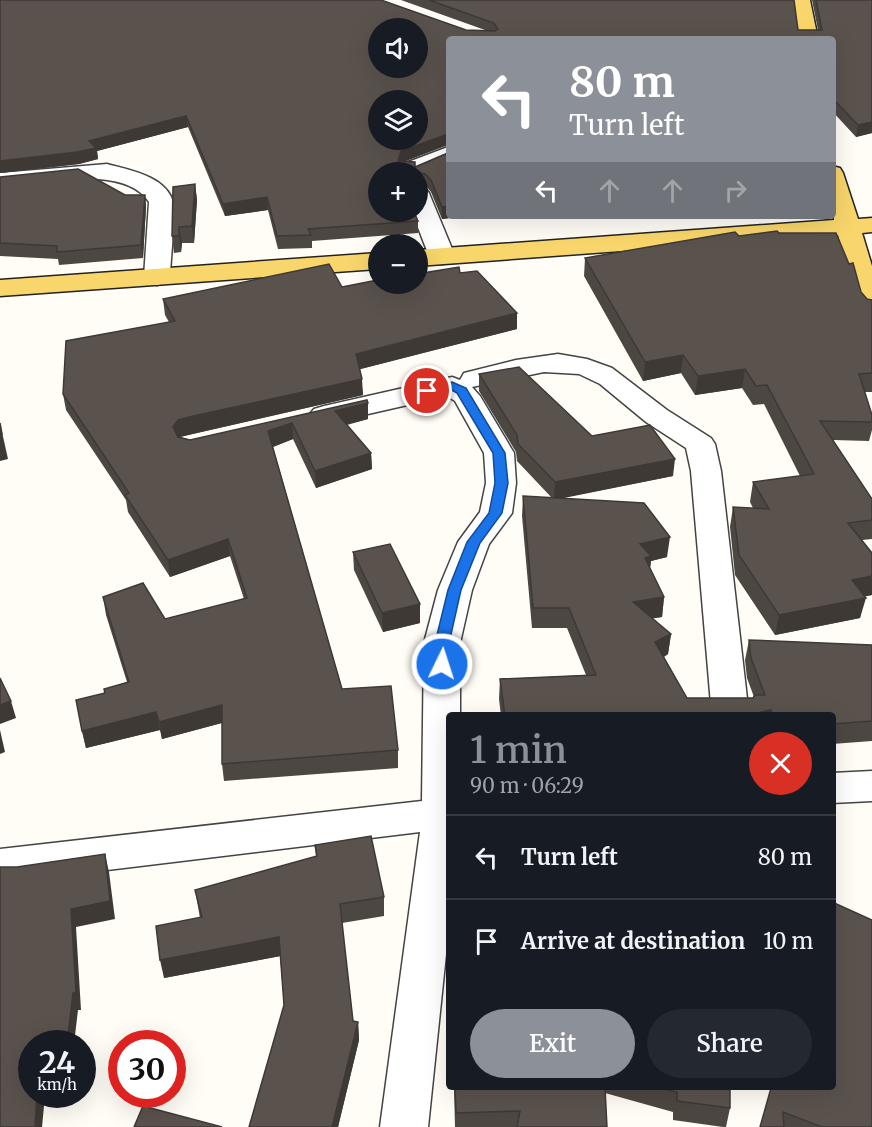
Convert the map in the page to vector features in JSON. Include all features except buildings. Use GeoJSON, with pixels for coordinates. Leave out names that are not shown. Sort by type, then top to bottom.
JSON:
{"type":"FeatureCollection","features":[{"type":"Feature","properties":{"kind":"main road"},"geometry":{"type":"LineString","coordinates":[[801,0],[807,36]]}},
{"type":"Feature","properties":{"kind":"main road"},"geometry":{"type":"LineString","coordinates":[[836,180],[861,226],[872,309]]}},
{"type":"Feature","properties":{"kind":"main road"},"geometry":{"type":"LineString","coordinates":[[428,257],[861,226]]}},
{"type":"Feature","properties":{"kind":"main road"},"geometry":{"type":"LineString","coordinates":[[0,288],[368,262]]}},
{"type":"Feature","properties":{"kind":"street"},"geometry":{"type":"LineString","coordinates":[[425,162],[446,155]]}},
{"type":"Feature","properties":{"kind":"street"},"geometry":{"type":"LineString","coordinates":[[0,180],[107,171],[132,178],[153,190],[161,202],[157,277]]}},
{"type":"Feature","properties":{"kind":"street"},"geometry":{"type":"LineString","coordinates":[[428,221],[442,256]]}},
{"type":"Feature","properties":{"kind":"street"},"geometry":{"type":"LineString","coordinates":[[292,422],[452,386],[523,365],[562,363],[587,367],[609,377],[668,425],[700,444],[706,471],[731,712]]}},
{"type":"Feature","properties":{"kind":"street"},"geometry":{"type":"LineString","coordinates":[[404,1127],[445,813],[442,643],[454,590],[474,542],[496,513],[501,483],[499,453],[466,396],[452,386]]}},
{"type":"Feature","properties":{"kind":"street"},"geometry":{"type":"LineString","coordinates":[[836,788],[872,786]]}},
{"type":"Feature","properties":{"kind":"street"},"geometry":{"type":"LineString","coordinates":[[0,866],[445,813]]}},
{"type":"Feature","properties":{"kind":"route"},"geometry":{"type":"LineString","coordinates":[[427,391],[452,386],[462,390],[499,453],[501,483],[496,513],[474,542],[454,590],[442,643],[442,664]]}}]}
